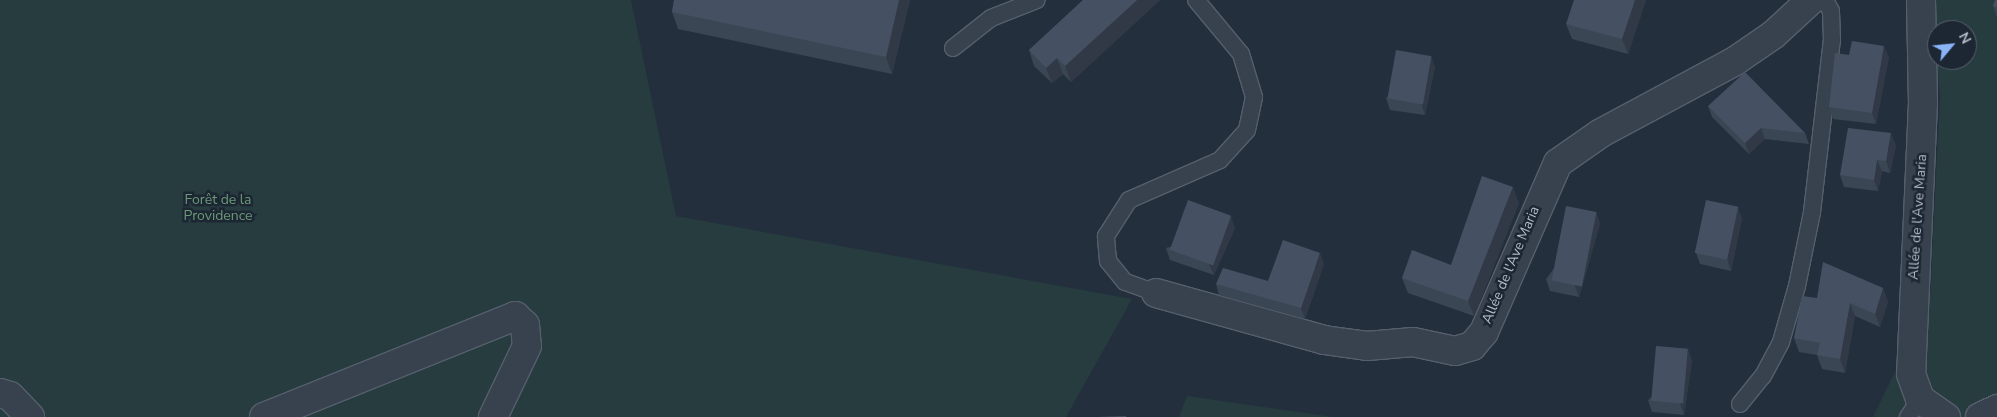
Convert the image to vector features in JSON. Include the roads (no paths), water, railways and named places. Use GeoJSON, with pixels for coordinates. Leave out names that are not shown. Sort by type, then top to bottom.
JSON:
{"type":"FeatureCollection","features":[{"type":"Feature","properties":{"kind":"street","name":"Allée de l'Ave Maria"},"geometry":{"type":"LineString","coordinates":[[1156,293],[1324,340],[1367,346],[1413,342],[1455,351],[1472,346],[1484,332],[1558,163],[1601,133],[1734,61],[1773,35],[1811,0]]}},
{"type":"Feature","properties":{"kind":"street","name":"Allée de l'Ave Maria"},"geometry":{"type":"LineString","coordinates":[[1921,0],[1920,198],[1910,325],[1911,374],[1914,408],[1946,417]]}},
{"type":"Feature","properties":{"kind":"street"},"geometry":{"type":"LineString","coordinates":[[264,417],[516,316],[525,326],[527,346],[493,417]]}},
{"type":"Feature","properties":{"kind":"street"},"geometry":{"type":"LineString","coordinates":[[0,393],[10,396],[30,417]]}},
{"type":"Feature","properties":{"kind":"street"},"geometry":{"type":"LineString","coordinates":[[1980,417],[1997,409]]}},
{"type":"Feature","properties":{"kind":"lane"},"geometry":{"type":"LineString","coordinates":[[953,48],[991,18],[1037,0]]}},
{"type":"Feature","properties":{"kind":"lane"},"geometry":{"type":"LineString","coordinates":[[1156,293],[1125,282],[1108,261],[1106,236],[1129,200],[1220,160],[1247,130],[1254,97],[1241,54],[1196,0]]}},
{"type":"Feature","properties":{"kind":"lane"},"geometry":{"type":"LineString","coordinates":[[1740,404],[1763,376],[1781,342],[1797,286],[1812,212],[1832,40],[1831,11],[1825,0]]}},
{"type":"Feature","properties":{"kind":"park label","name":"Forêt de la Providence"},"geometry":{"type":"Point","coordinates":[218,208]}}]}
